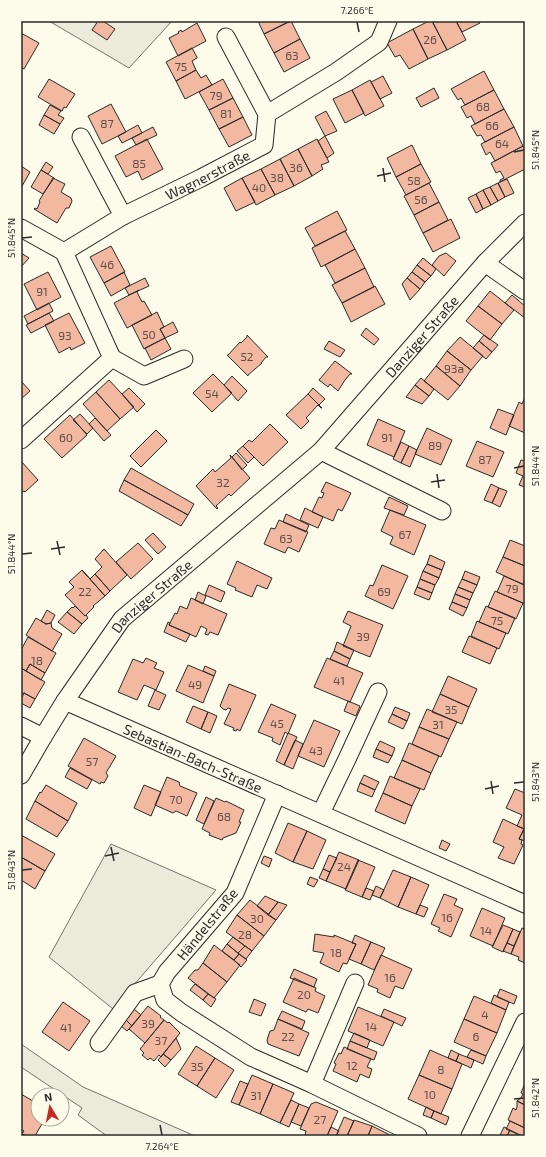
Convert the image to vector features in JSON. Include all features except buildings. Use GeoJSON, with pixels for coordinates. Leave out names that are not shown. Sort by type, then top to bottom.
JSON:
{"type":"FeatureCollection","features":[{"type":"Feature","properties":{"kind":"street"},"geometry":{"type":"LineString","coordinates":[[226,37],[267,114],[336,72],[379,42],[388,21]]}},
{"type":"Feature","properties":{"kind":"street","name":"Wagnerstraße"},"geometry":{"type":"LineString","coordinates":[[64,252],[123,216],[264,145],[267,114]]}},
{"type":"Feature","properties":{"kind":"street"},"geometry":{"type":"LineString","coordinates":[[81,137],[123,216]]}},
{"type":"Feature","properties":{"kind":"street","name":"Danziger Straße"},"geometry":{"type":"LineString","coordinates":[[21,776],[65,701],[122,620],[321,451],[485,263],[525,223]]}},
{"type":"Feature","properties":{"kind":"street"},"geometry":{"type":"LineString","coordinates":[[21,228],[64,252],[112,358],[144,376],[184,359]]}},
{"type":"Feature","properties":{"kind":"street"},"geometry":{"type":"LineString","coordinates":[[485,263],[525,291]]}},
{"type":"Feature","properties":{"kind":"street"},"geometry":{"type":"LineString","coordinates":[[21,440],[112,358]]}},
{"type":"Feature","properties":{"kind":"street"},"geometry":{"type":"LineString","coordinates":[[321,451],[442,511]]}},
{"type":"Feature","properties":{"kind":"street"},"geometry":{"type":"LineString","coordinates":[[321,813],[378,692]]}},
{"type":"Feature","properties":{"kind":"street","name":"Sebastian-Bach-Straße"},"geometry":{"type":"LineString","coordinates":[[65,701],[525,903]]}},
{"type":"Feature","properties":{"kind":"street"},"geometry":{"type":"LineString","coordinates":[[21,726],[43,737]]}},
{"type":"Feature","properties":{"kind":"street","name":"Händelstraße"},"geometry":{"type":"LineString","coordinates":[[160,984],[167,972],[235,893],[277,794]]}},
{"type":"Feature","properties":{"kind":"street"},"geometry":{"type":"LineString","coordinates":[[312,1084],[356,983]]}},
{"type":"Feature","properties":{"kind":"street"},"geometry":{"type":"LineString","coordinates":[[99,1043],[135,993],[160,984],[165,1000],[182,1013],[251,1057],[312,1084],[418,1136]]}},
{"type":"Feature","properties":{"kind":"street"},"geometry":{"type":"LineString","coordinates":[[470,1136],[525,1022]]}},
{"type":"Feature","properties":{"kind":"shaded area"},"geometry":{"type":"Polygon","coordinates":[[[49,21],[172,21],[129,68],[49,21]]]}},
{"type":"Feature","properties":{"kind":"shaded area"},"geometry":{"type":"Polygon","coordinates":[[[111,844],[216,890],[113,1009],[49,957],[111,844]]]}},
{"type":"Feature","properties":{"kind":"shaded area"},"geometry":{"type":"Polygon","coordinates":[[[21,1044],[83,1087],[195,1136],[107,1136],[78,1115],[82,1108],[70,1100],[70,1087],[51,1087],[21,1067],[21,1044]]]}}]}
